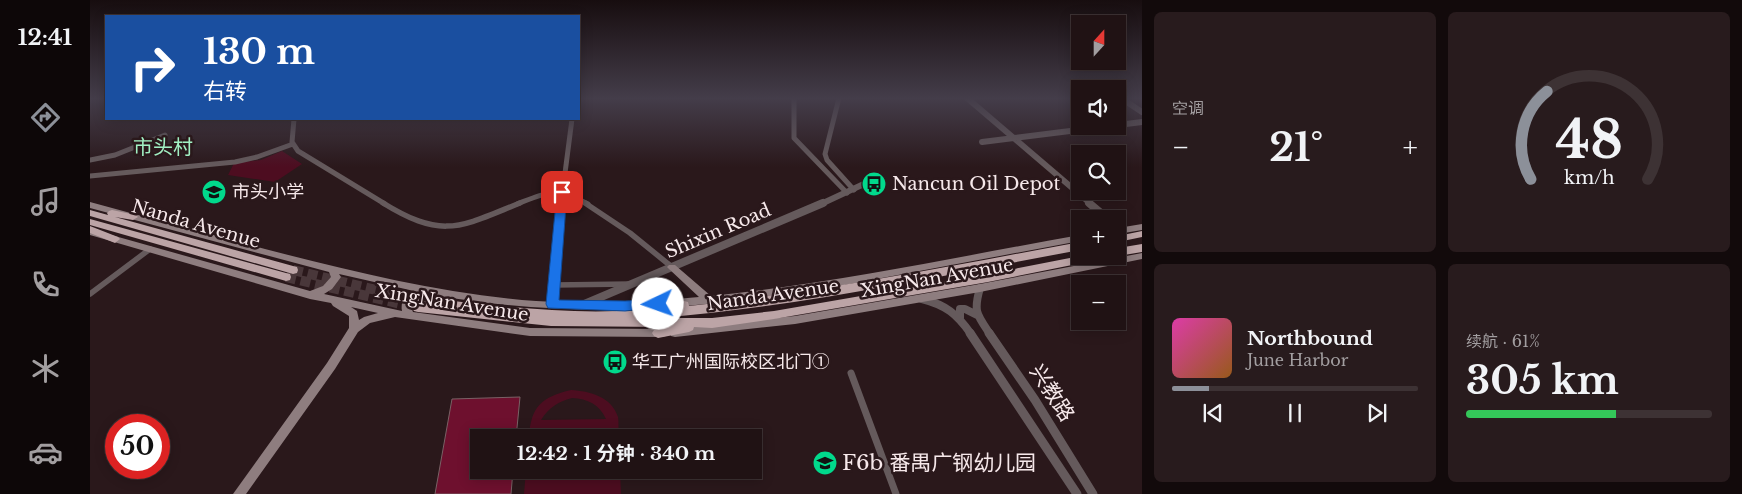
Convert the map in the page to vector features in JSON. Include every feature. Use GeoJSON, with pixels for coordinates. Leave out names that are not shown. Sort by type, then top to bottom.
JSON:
{"type":"FeatureCollection","features":[{"type":"Feature","properties":{"kind":"highway"},"geometry":{"type":"LineString","coordinates":[[90,211],[133,217]]}},
{"type":"Feature","properties":{"kind":"highway","name":"Nanda Avenue"},"geometry":{"type":"LineString","coordinates":[[90,211],[290,273],[90,222]]}},
{"type":"Feature","properties":{"kind":"highway"},"geometry":{"type":"LineString","coordinates":[[90,230],[115,239]]}},
{"type":"Feature","properties":{"kind":"highway"},"geometry":{"type":"LineString","coordinates":[[1126,233],[1142,234]]}},
{"type":"Feature","properties":{"kind":"highway","name":"Nanda Avenue"},"geometry":{"type":"LineString","coordinates":[[420,304],[546,313],[631,315],[750,304],[822,293],[1071,248]]}},
{"type":"Feature","properties":{"kind":"highway"},"geometry":{"type":"LineString","coordinates":[[1126,251],[1142,248]]}},
{"type":"Feature","properties":{"kind":"highway","name":"Nanda Avenue"},"geometry":{"type":"LineString","coordinates":[[420,304],[551,321],[712,322],[774,315],[988,278],[1071,261]]}},
{"type":"Feature","properties":{"kind":"highway"},"geometry":{"type":"LineString","coordinates":[[625,306],[750,304]]}},
{"type":"Feature","properties":{"kind":"highway"},"geometry":{"type":"LineString","coordinates":[[658,333],[712,322]]}},
{"type":"Feature","properties":{"kind":"main road","name":"XingNan Avenue"},"geometry":{"type":"LineString","coordinates":[[90,205],[333,270],[420,304],[530,332],[658,333],[755,326],[980,288],[1142,256]]}},
{"type":"Feature","properties":{"kind":"main road"},"geometry":{"type":"LineString","coordinates":[[1126,230],[1142,226]]}},
{"type":"Feature","properties":{"kind":"main road","name":"XingNan Avenue"},"geometry":{"type":"LineString","coordinates":[[115,239],[310,295],[394,313],[420,304],[625,306],[755,295],[823,285],[1071,240]]}},
{"type":"Feature","properties":{"kind":"main road"},"geometry":{"type":"LineString","coordinates":[[672,267],[708,299]]}},
{"type":"Feature","properties":{"kind":"main road"},"geometry":{"type":"LineString","coordinates":[[310,295],[331,286],[336,277],[333,270]]}},
{"type":"Feature","properties":{"kind":"main road"},"geometry":{"type":"LineString","coordinates":[[330,299],[354,314],[354,329]]}},
{"type":"Feature","properties":{"kind":"main road"},"geometry":{"type":"LineString","coordinates":[[239,494],[331,366],[354,329],[367,320],[394,313]]}},
{"type":"Feature","properties":{"kind":"street"},"geometry":{"type":"LineString","coordinates":[[294,121],[293,144],[298,151],[398,212],[422,223],[450,227],[466,224],[548,192],[562,192],[630,231],[672,267]]}},
{"type":"Feature","properties":{"kind":"street"},"geometry":{"type":"LineString","coordinates":[[552,304],[562,192],[572,121]]}},
{"type":"Feature","properties":{"kind":"street"},"geometry":{"type":"LineString","coordinates":[[795,121],[794,138],[851,191]]}},
{"type":"Feature","properties":{"kind":"street"},"geometry":{"type":"LineString","coordinates":[[833,121],[825,154],[851,191]]}},
{"type":"Feature","properties":{"kind":"street"},"geometry":{"type":"LineString","coordinates":[[994,121],[1097,210]]}},
{"type":"Feature","properties":{"kind":"street"},"geometry":{"type":"LineString","coordinates":[[1126,124],[1142,122]]}},
{"type":"Feature","properties":{"kind":"street"},"geometry":{"type":"LineString","coordinates":[[982,142],[1071,131]]}},
{"type":"Feature","properties":{"kind":"street"},"geometry":{"type":"LineString","coordinates":[[90,160],[115,156],[165,135]]}},
{"type":"Feature","properties":{"kind":"street"},"geometry":{"type":"LineString","coordinates":[[90,176],[234,162],[257,157],[293,144]]}},
{"type":"Feature","properties":{"kind":"street","name":"Shixin Road"},"geometry":{"type":"LineString","coordinates":[[582,305],[866,183]]}},
{"type":"Feature","properties":{"kind":"street"},"geometry":{"type":"LineString","coordinates":[[90,294],[150,249]]}},
{"type":"Feature","properties":{"kind":"street"},"geometry":{"type":"LineString","coordinates":[[554,284],[632,284]]}},
{"type":"Feature","properties":{"kind":"street"},"geometry":{"type":"LineString","coordinates":[[977,315],[975,306],[980,288]]}},
{"type":"Feature","properties":{"kind":"street"},"geometry":{"type":"LineString","coordinates":[[920,298],[939,303],[960,318]]}},
{"type":"Feature","properties":{"kind":"street"},"geometry":{"type":"LineString","coordinates":[[960,318],[960,310],[966,309],[977,315]]}},
{"type":"Feature","properties":{"kind":"street","name":"兴教路"},"geometry":{"type":"LineString","coordinates":[[977,315],[1035,400],[1093,494]]}},
{"type":"Feature","properties":{"kind":"street","name":"兴教路"},"geometry":{"type":"LineString","coordinates":[[960,318],[1077,494]]}},
{"type":"Feature","properties":{"kind":"street"},"geometry":{"type":"LineString","coordinates":[[851,373],[896,494]]}},
{"type":"Feature","properties":{"kind":"shaded area"},"geometry":{"type":"Polygon","coordinates":[[[282,151],[302,164],[275,182],[228,175],[234,163],[261,160],[282,151]]]}},
{"type":"Feature","properties":{"kind":"shaded area"},"geometry":{"type":"Polygon","coordinates":[[[571,390],[599,396],[611,404],[615,410],[618,417],[619,429],[530,429],[532,418],[540,404],[552,396],[571,390]],[[572,398],[558,403],[541,420],[606,419],[596,406],[588,401],[572,398]]]}},
{"type":"Feature","properties":{"kind":"shaded area"},"geometry":{"type":"Polygon","coordinates":[[[525,479],[620,479],[621,494],[524,494],[525,479]]]}},
{"type":"Feature","properties":{"kind":"building"},"geometry":{"type":"Polygon","coordinates":[[[520,397],[517,429],[470,429],[470,479],[512,479],[511,494],[435,494],[452,399],[520,397]]]}},
{"type":"Feature","properties":{"kind":"tunnel"},"geometry":{"type":"LineString","coordinates":[[293,270],[422,301]]}},
{"type":"Feature","properties":{"kind":"tunnel"},"geometry":{"type":"LineString","coordinates":[[286,277],[418,308]]}},
{"type":"Feature","properties":{"kind":"place","name":"Nancun Oil Depot"},"geometry":{"type":"Point","coordinates":[874,184]}},
{"type":"Feature","properties":{"kind":"place","name":"市头小学"},"geometry":{"type":"Point","coordinates":[214,192]}},
{"type":"Feature","properties":{"kind":"place","name":"华工广州国际校区北门①"},"geometry":{"type":"Point","coordinates":[615,362]}},
{"type":"Feature","properties":{"kind":"place","name":"F6b 番禺广钢幼儿园"},"geometry":{"type":"Point","coordinates":[825,463]}},
{"type":"Feature","properties":{"kind":"district","name":"市头村"},"geometry":{"type":"Point","coordinates":[163,147]}},
{"type":"Feature","properties":{"kind":"route"},"geometry":{"type":"LineString","coordinates":[[562,192],[552,304],[625,306],[658,304]]}}]}
